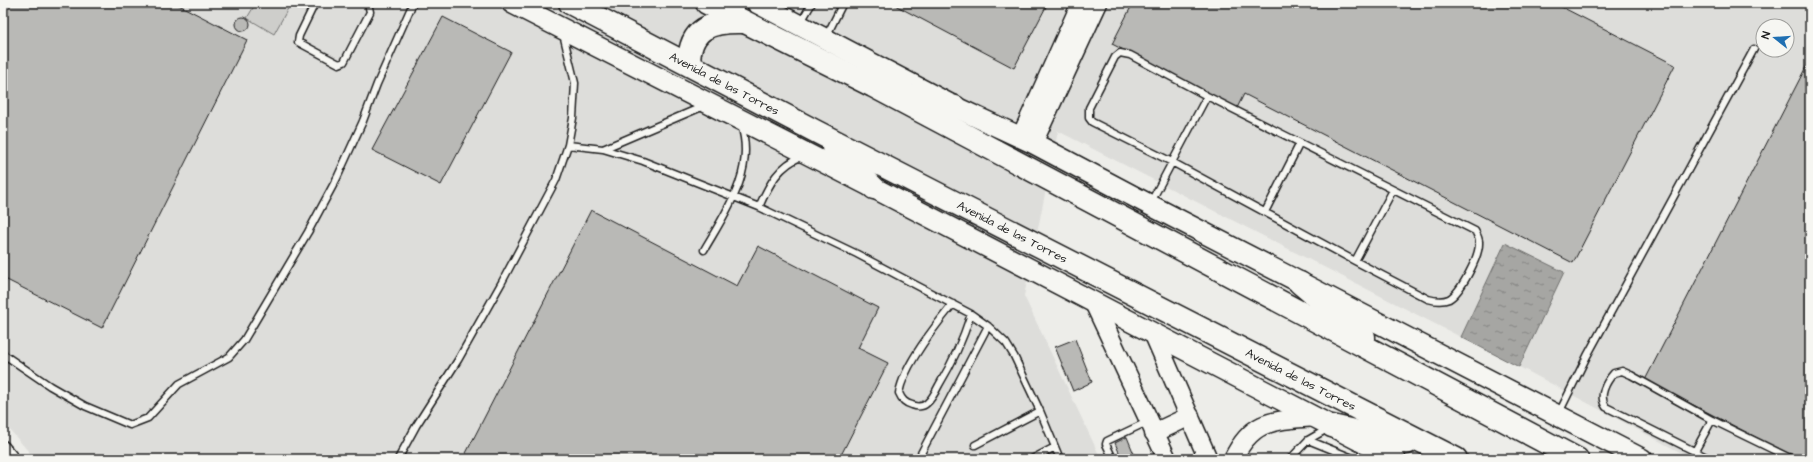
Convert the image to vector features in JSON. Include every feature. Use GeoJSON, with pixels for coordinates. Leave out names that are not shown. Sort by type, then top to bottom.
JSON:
{"type":"FeatureCollection","features":[{"type":"Feature","properties":{"kind":"highway","name":"Avenida de las Torres"},"geometry":{"type":"LineString","coordinates":[[570,3],[817,132],[1447,454]]}},
{"type":"Feature","properties":{"kind":"highway"},"geometry":{"type":"LineString","coordinates":[[707,3],[873,86],[1572,458]]}},
{"type":"Feature","properties":{"kind":"highway"},"geometry":{"type":"LineString","coordinates":[[689,64],[689,54],[692,44],[698,35],[706,28],[715,23],[725,21],[746,23]]}},
{"type":"Feature","properties":{"kind":"highway"},"geometry":{"type":"LineString","coordinates":[[873,86],[955,108]]}},
{"type":"Feature","properties":{"kind":"highway"},"geometry":{"type":"LineString","coordinates":[[817,132],[874,188]]}},
{"type":"Feature","properties":{"kind":"highway"},"geometry":{"type":"LineString","coordinates":[[1300,283],[1395,363]]}},
{"type":"Feature","properties":{"kind":"highway"},"geometry":{"type":"LineString","coordinates":[[1323,422],[1447,454]]}},
{"type":"Feature","properties":{"kind":"main road","name":"Avenida de las Torres"},"geometry":{"type":"LineString","coordinates":[[512,3],[874,188],[1154,335],[1395,459]]}},
{"type":"Feature","properties":{"kind":"main road"},"geometry":{"type":"LineString","coordinates":[[757,3],[955,108],[1027,140],[1300,283],[1642,459]]}},
{"type":"Feature","properties":{"kind":"street"},"geometry":{"type":"LineString","coordinates":[[1027,140],[1081,3]]}},
{"type":"Feature","properties":{"kind":"street"},"geometry":{"type":"LineString","coordinates":[[1027,140],[1098,3]]}},
{"type":"Feature","properties":{"kind":"street"},"geometry":{"type":"LineString","coordinates":[[1094,303],[1167,459]]}},
{"type":"Feature","properties":{"kind":"street"},"geometry":{"type":"LineString","coordinates":[[1154,335],[1208,459]]}},
{"type":"Feature","properties":{"kind":"street"},"geometry":{"type":"LineString","coordinates":[[1152,428],[1190,416]]}},
{"type":"Feature","properties":{"kind":"street"},"geometry":{"type":"LineString","coordinates":[[1233,459],[1240,445],[1250,433],[1262,425],[1280,420],[1323,422]]}},
{"type":"Feature","properties":{"kind":"street"},"geometry":{"type":"LineString","coordinates":[[3,447],[13,459]]}},
{"type":"Feature","properties":{"kind":"lane"},"geometry":{"type":"LineString","coordinates":[[315,3],[299,36],[298,42],[339,64],[344,62],[370,12],[368,3]]}},
{"type":"Feature","properties":{"kind":"lane"},"geometry":{"type":"LineString","coordinates":[[3,354],[50,386],[85,406],[130,426],[148,418],[178,384],[229,357],[244,340],[261,314],[337,178],[413,3]]}},
{"type":"Feature","properties":{"kind":"lane"},"geometry":{"type":"LineString","coordinates":[[799,25],[812,3]]}},
{"type":"Feature","properties":{"kind":"lane"},"geometry":{"type":"LineString","coordinates":[[825,38],[843,3]]}},
{"type":"Feature","properties":{"kind":"lane"},"geometry":{"type":"LineString","coordinates":[[398,459],[416,426],[458,360],[502,282],[556,180],[568,145],[573,118],[575,84],[562,28]]}},
{"type":"Feature","properties":{"kind":"lane"},"geometry":{"type":"LineString","coordinates":[[1558,416],[1587,356],[1754,49]]}},
{"type":"Feature","properties":{"kind":"lane"},"geometry":{"type":"LineString","coordinates":[[1120,53],[1130,55],[1207,96],[1475,231],[1478,236],[1479,250],[1469,272],[1454,295],[1448,299],[1435,301],[1407,289],[1172,162],[1101,128],[1089,118],[1089,108],[1115,57],[1120,53]]}},
{"type":"Feature","properties":{"kind":"lane"},"geometry":{"type":"LineString","coordinates":[[1150,205],[1207,96]]}},
{"type":"Feature","properties":{"kind":"lane"},"geometry":{"type":"LineString","coordinates":[[603,149],[659,124],[710,104]]}},
{"type":"Feature","properties":{"kind":"lane"},"geometry":{"type":"LineString","coordinates":[[704,250],[734,196],[746,161],[746,147],[740,119]]}},
{"type":"Feature","properties":{"kind":"lane"},"geometry":{"type":"LineString","coordinates":[[1265,212],[1300,143]]}},
{"type":"Feature","properties":{"kind":"lane"},"geometry":{"type":"LineString","coordinates":[[568,145],[603,149],[643,161],[734,196],[817,234],[970,314],[988,326],[1006,342],[1040,411],[1060,459]]}},
{"type":"Feature","properties":{"kind":"lane"},"geometry":{"type":"LineString","coordinates":[[759,207],[774,176],[795,159],[808,154]]}},
{"type":"Feature","properties":{"kind":"lane"},"geometry":{"type":"LineString","coordinates":[[1355,261],[1393,190]]}},
{"type":"Feature","properties":{"kind":"lane"},"geometry":{"type":"LineString","coordinates":[[953,304],[926,340],[904,378],[899,393],[901,399],[906,403],[915,406],[922,406],[927,403],[934,394],[958,352],[970,314]]}},
{"type":"Feature","properties":{"kind":"lane"},"geometry":{"type":"LineString","coordinates":[[918,459],[988,326]]}},
{"type":"Feature","properties":{"kind":"lane"},"geometry":{"type":"LineString","coordinates":[[1710,459],[1606,408],[1602,398],[1610,378],[1614,373],[1622,371],[1712,420],[1792,459]]}},
{"type":"Feature","properties":{"kind":"lane"},"geometry":{"type":"LineString","coordinates":[[975,445],[1040,411]]}},
{"type":"Feature","properties":{"kind":"lane"},"geometry":{"type":"LineString","coordinates":[[1694,451],[1712,420]]}},
{"type":"Feature","properties":{"kind":"lane"},"geometry":{"type":"LineString","coordinates":[[1290,459],[1323,422]]}},
{"type":"Feature","properties":{"kind":"lane"},"geometry":{"type":"LineString","coordinates":[[1113,459],[1106,444],[1107,441],[1152,428]]}},
{"type":"Feature","properties":{"kind":"lane"},"geometry":{"type":"LineString","coordinates":[[1308,440],[1355,459]]}},
{"type":"Feature","properties":{"kind":"lane"},"geometry":{"type":"LineString","coordinates":[[1032,459],[1055,447]]}},
{"type":"Feature","properties":{"kind":"shaded area"},"geometry":{"type":"Polygon","coordinates":[[[3,3],[1802,3],[1810,7],[1810,459],[1693,459],[1531,373],[1058,131],[1024,296],[1101,459],[35,459],[3,422],[3,3]]]}},
{"type":"Feature","properties":{"kind":"shaded area"},"geometry":{"type":"Polygon","coordinates":[[[256,3],[291,3],[274,34],[247,18],[256,3]]]}},
{"type":"Feature","properties":{"kind":"water"},"geometry":{"type":"Polygon","coordinates":[[[1505,243],[1564,272],[1519,367],[1461,337],[1505,243]]]}},
{"type":"Feature","properties":{"kind":"building"},"geometry":{"type":"Polygon","coordinates":[[[3,3],[175,3],[247,40],[102,328],[3,278],[3,3]]]}},
{"type":"Feature","properties":{"kind":"building"},"geometry":{"type":"Polygon","coordinates":[[[891,3],[1048,3],[1014,68],[891,3]]]}},
{"type":"Feature","properties":{"kind":"building"},"geometry":{"type":"Polygon","coordinates":[[[1133,3],[1554,3],[1675,65],[1573,263],[1244,94],[1237,108],[1112,44],[1133,3]]]}},
{"type":"Feature","properties":{"kind":"building"},"geometry":{"type":"Polygon","coordinates":[[[240,17],[246,17],[250,21],[250,27],[246,31],[240,31],[236,27],[236,21],[240,17]]]}},
{"type":"Feature","properties":{"kind":"building"},"geometry":{"type":"Polygon","coordinates":[[[443,17],[511,52],[441,185],[372,150],[443,17]]]}},
{"type":"Feature","properties":{"kind":"building"},"geometry":{"type":"Polygon","coordinates":[[[1810,59],[1810,459],[1798,459],[1645,380],[1810,59]]]}},
{"type":"Feature","properties":{"kind":"building"},"geometry":{"type":"Polygon","coordinates":[[[591,210],[737,286],[758,246],[878,308],[858,348],[888,363],[839,459],[463,459],[591,210]]]}},
{"type":"Feature","properties":{"kind":"building"},"geometry":{"type":"Polygon","coordinates":[[[1075,339],[1092,382],[1073,391],[1055,347],[1075,339]]]}},
{"type":"Feature","properties":{"kind":"building"},"geometry":{"type":"Polygon","coordinates":[[[1127,437],[1136,459],[1122,459],[1115,443],[1127,437]]]}}]}
